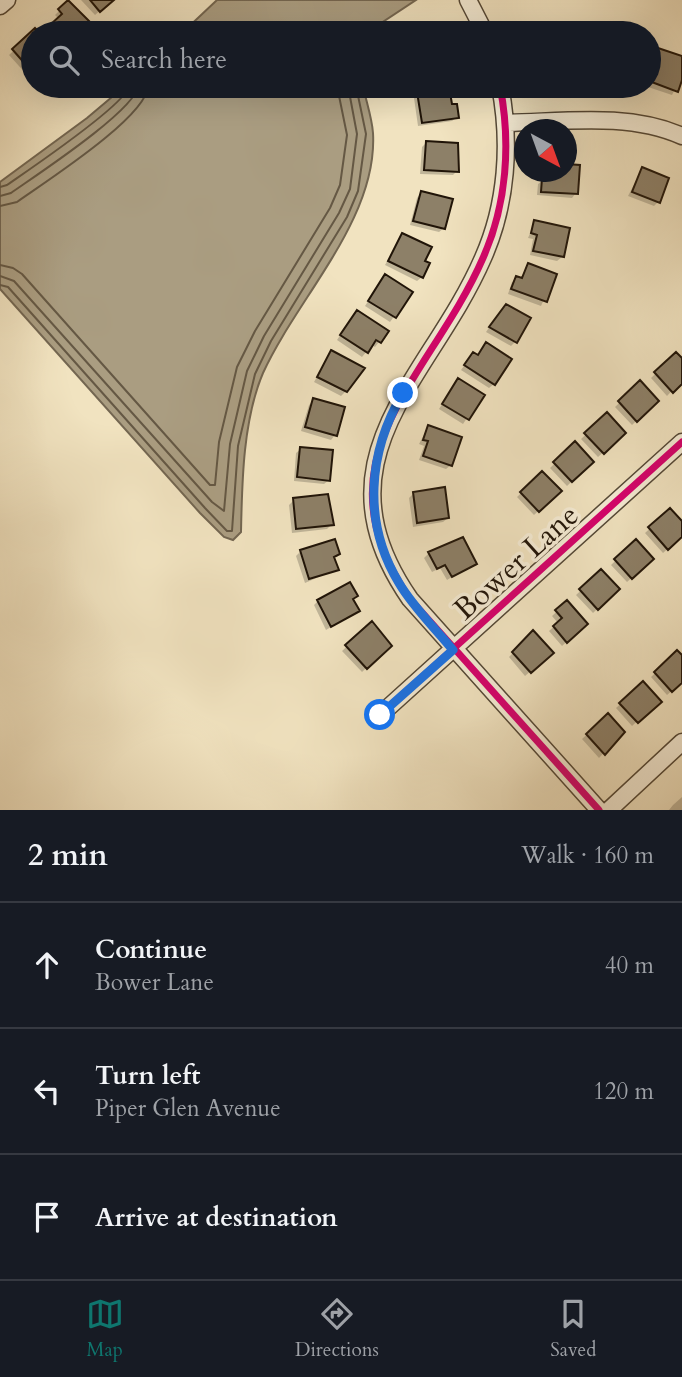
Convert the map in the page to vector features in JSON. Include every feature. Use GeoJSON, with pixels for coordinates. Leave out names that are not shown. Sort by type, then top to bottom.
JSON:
{"type":"FeatureCollection","features":[{"type":"Feature","properties":{"kind":"street"},"geometry":{"type":"LineString","coordinates":[[0,6],[7,0]]}},
{"type":"Feature","properties":{"kind":"street"},"geometry":{"type":"LineString","coordinates":[[468,0],[479,21]]}},
{"type":"Feature","properties":{"kind":"street"},"geometry":{"type":"LineString","coordinates":[[502,98],[505,123],[504,182],[484,255],[461,301],[393,411],[381,439],[374,469],[374,509],[390,566],[410,599],[599,810]]}},
{"type":"Feature","properties":{"kind":"street"},"geometry":{"type":"LineString","coordinates":[[505,123],[621,121],[655,126],[682,136]]}},
{"type":"Feature","properties":{"kind":"street","name":"Bower Lane"},"geometry":{"type":"LineString","coordinates":[[380,715],[682,442]]}},
{"type":"Feature","properties":{"kind":"street"},"geometry":{"type":"LineString","coordinates":[[608,810],[682,742]]}},
{"type":"Feature","properties":{"kind":"water"},"geometry":{"type":"Polygon","coordinates":[[[217,0],[416,0],[384,21],[195,21],[217,0]]]}},
{"type":"Feature","properties":{"kind":"water"},"geometry":{"type":"Polygon","coordinates":[[[111,98],[366,98],[373,133],[371,165],[363,196],[333,257],[278,345],[256,391],[245,451],[241,532],[233,540],[224,537],[200,513],[0,289],[0,182],[111,98]]]}},
{"type":"Feature","properties":{"kind":"building"},"geometry":{"type":"Polygon","coordinates":[[[68,0],[89,21],[54,21],[62,14],[58,9],[68,0]]]}},
{"type":"Feature","properties":{"kind":"building"},"geometry":{"type":"Polygon","coordinates":[[[90,0],[114,0],[100,12],[90,0]]]}},
{"type":"Feature","properties":{"kind":"building"},"geometry":{"type":"Polygon","coordinates":[[[21,41],[21,59],[12,49],[21,41]]]}},
{"type":"Feature","properties":{"kind":"building"},"geometry":{"type":"Polygon","coordinates":[[[661,49],[682,56],[682,80],[678,92],[661,86],[661,49]]]}},
{"type":"Feature","properties":{"kind":"building"},"geometry":{"type":"Polygon","coordinates":[[[418,98],[451,98],[452,104],[457,104],[459,118],[422,123],[418,98]]]}},
{"type":"Feature","properties":{"kind":"building"},"geometry":{"type":"Polygon","coordinates":[[[426,141],[458,143],[459,172],[424,170],[426,141]]]}},
{"type":"Feature","properties":{"kind":"building"},"geometry":{"type":"Polygon","coordinates":[[[577,165],[580,165],[578,194],[541,192],[542,182],[577,182],[577,165]]]}},
{"type":"Feature","properties":{"kind":"building"},"geometry":{"type":"Polygon","coordinates":[[[642,167],[669,178],[660,203],[632,192],[642,167]]]}},
{"type":"Feature","properties":{"kind":"building"},"geometry":{"type":"Polygon","coordinates":[[[421,191],[453,199],[445,229],[413,221],[421,191]]]}},
{"type":"Feature","properties":{"kind":"building"},"geometry":{"type":"Polygon","coordinates":[[[534,220],[570,228],[564,257],[533,251],[537,235],[531,233],[534,220]]]}},
{"type":"Feature","properties":{"kind":"building"},"geometry":{"type":"Polygon","coordinates":[[[402,233],[432,247],[425,261],[430,263],[423,278],[388,261],[402,233]]]}},
{"type":"Feature","properties":{"kind":"building"},"geometry":{"type":"Polygon","coordinates":[[[528,263],[557,274],[547,302],[511,289],[516,276],[522,278],[528,263]]]}},
{"type":"Feature","properties":{"kind":"building"},"geometry":{"type":"Polygon","coordinates":[[[385,274],[413,292],[396,318],[368,301],[385,274]]]}},
{"type":"Feature","properties":{"kind":"building"},"geometry":{"type":"Polygon","coordinates":[[[506,304],[531,318],[517,343],[489,327],[506,304]]]}},
{"type":"Feature","properties":{"kind":"building"},"geometry":{"type":"Polygon","coordinates":[[[357,310],[389,331],[381,343],[376,340],[368,353],[340,335],[357,310]]]}},
{"type":"Feature","properties":{"kind":"building"},"geometry":{"type":"Polygon","coordinates":[[[486,342],[512,359],[495,385],[464,365],[473,352],[478,355],[486,342]]]}},
{"type":"Feature","properties":{"kind":"building"},"geometry":{"type":"Polygon","coordinates":[[[331,350],[365,368],[347,392],[317,377],[331,350]]]}},
{"type":"Feature","properties":{"kind":"building"},"geometry":{"type":"Polygon","coordinates":[[[676,352],[682,358],[682,384],[673,393],[654,372],[676,352]]]}},
{"type":"Feature","properties":{"kind":"building"},"geometry":{"type":"Polygon","coordinates":[[[458,378],[485,395],[469,420],[442,404],[458,378]]]}},
{"type":"Feature","properties":{"kind":"building"},"geometry":{"type":"Polygon","coordinates":[[[640,380],[659,401],[637,422],[618,401],[640,380]]]}},
{"type":"Feature","properties":{"kind":"building"},"geometry":{"type":"Polygon","coordinates":[[[313,398],[345,407],[337,436],[305,427],[313,398]]]}},
{"type":"Feature","properties":{"kind":"building"},"geometry":{"type":"Polygon","coordinates":[[[607,412],[626,433],[604,454],[584,433],[607,412]]]}},
{"type":"Feature","properties":{"kind":"building"},"geometry":{"type":"Polygon","coordinates":[[[428,425],[462,437],[452,466],[423,456],[428,441],[423,440],[428,425]]]}},
{"type":"Feature","properties":{"kind":"building"},"geometry":{"type":"Polygon","coordinates":[[[575,441],[594,462],[572,482],[553,462],[575,441]]]}},
{"type":"Feature","properties":{"kind":"building"},"geometry":{"type":"Polygon","coordinates":[[[300,447],[333,450],[330,481],[297,477],[300,447]]]}},
{"type":"Feature","properties":{"kind":"building"},"geometry":{"type":"Polygon","coordinates":[[[542,471],[562,491],[539,512],[520,492],[542,471]]]}},
{"type":"Feature","properties":{"kind":"building"},"geometry":{"type":"Polygon","coordinates":[[[445,487],[449,518],[417,523],[413,492],[445,487]]]}},
{"type":"Feature","properties":{"kind":"building"},"geometry":{"type":"Polygon","coordinates":[[[328,494],[334,525],[296,529],[293,498],[328,494]]]}},
{"type":"Feature","properties":{"kind":"building"},"geometry":{"type":"Polygon","coordinates":[[[670,508],[682,521],[682,537],[668,550],[648,527],[670,508]]]}},
{"type":"Feature","properties":{"kind":"building"},"geometry":{"type":"Polygon","coordinates":[[[463,537],[477,564],[452,577],[445,565],[437,569],[428,552],[463,537]]]}},
{"type":"Feature","properties":{"kind":"building"},"geometry":{"type":"Polygon","coordinates":[[[335,539],[340,554],[334,557],[339,570],[309,579],[300,550],[335,539]]]}},
{"type":"Feature","properties":{"kind":"building"},"geometry":{"type":"Polygon","coordinates":[[[636,539],[654,559],[632,579],[614,559],[636,539]]]}},
{"type":"Feature","properties":{"kind":"building"},"geometry":{"type":"Polygon","coordinates":[[[601,569],[620,589],[598,610],[579,589],[601,569]]]}},
{"type":"Feature","properties":{"kind":"building"},"geometry":{"type":"Polygon","coordinates":[[[350,582],[358,596],[353,599],[360,611],[331,627],[317,600],[350,582]]]}},
{"type":"Feature","properties":{"kind":"building"},"geometry":{"type":"Polygon","coordinates":[[[567,600],[588,624],[567,643],[553,626],[562,618],[555,610],[567,600]]]}},
{"type":"Feature","properties":{"kind":"building"},"geometry":{"type":"Polygon","coordinates":[[[372,621],[392,646],[367,669],[345,645],[372,621]]]}},
{"type":"Feature","properties":{"kind":"building"},"geometry":{"type":"Polygon","coordinates":[[[533,630],[554,653],[531,673],[512,652],[533,630]]]}},
{"type":"Feature","properties":{"kind":"building"},"geometry":{"type":"Polygon","coordinates":[[[677,650],[682,655],[682,683],[672,692],[654,672],[677,650]]]}},
{"type":"Feature","properties":{"kind":"building"},"geometry":{"type":"Polygon","coordinates":[[[643,681],[662,702],[638,723],[619,703],[643,681]]]}},
{"type":"Feature","properties":{"kind":"building"},"geometry":{"type":"Polygon","coordinates":[[[608,713],[625,732],[605,755],[586,734],[608,713]]]}},
{"type":"Feature","properties":{"kind":"cycle path"},"geometry":{"type":"LineString","coordinates":[[502,98],[505,173],[491,237],[461,302],[390,421],[376,461],[373,503],[383,549],[410,599],[599,810]]}},
{"type":"Feature","properties":{"kind":"cycle path"},"geometry":{"type":"LineString","coordinates":[[380,715],[682,442]]}},
{"type":"Feature","properties":{"kind":"route"},"geometry":{"type":"LineString","coordinates":[[380,715],[453,650],[399,583],[382,548],[377,529],[374,469],[384,429],[403,393]]}}]}
